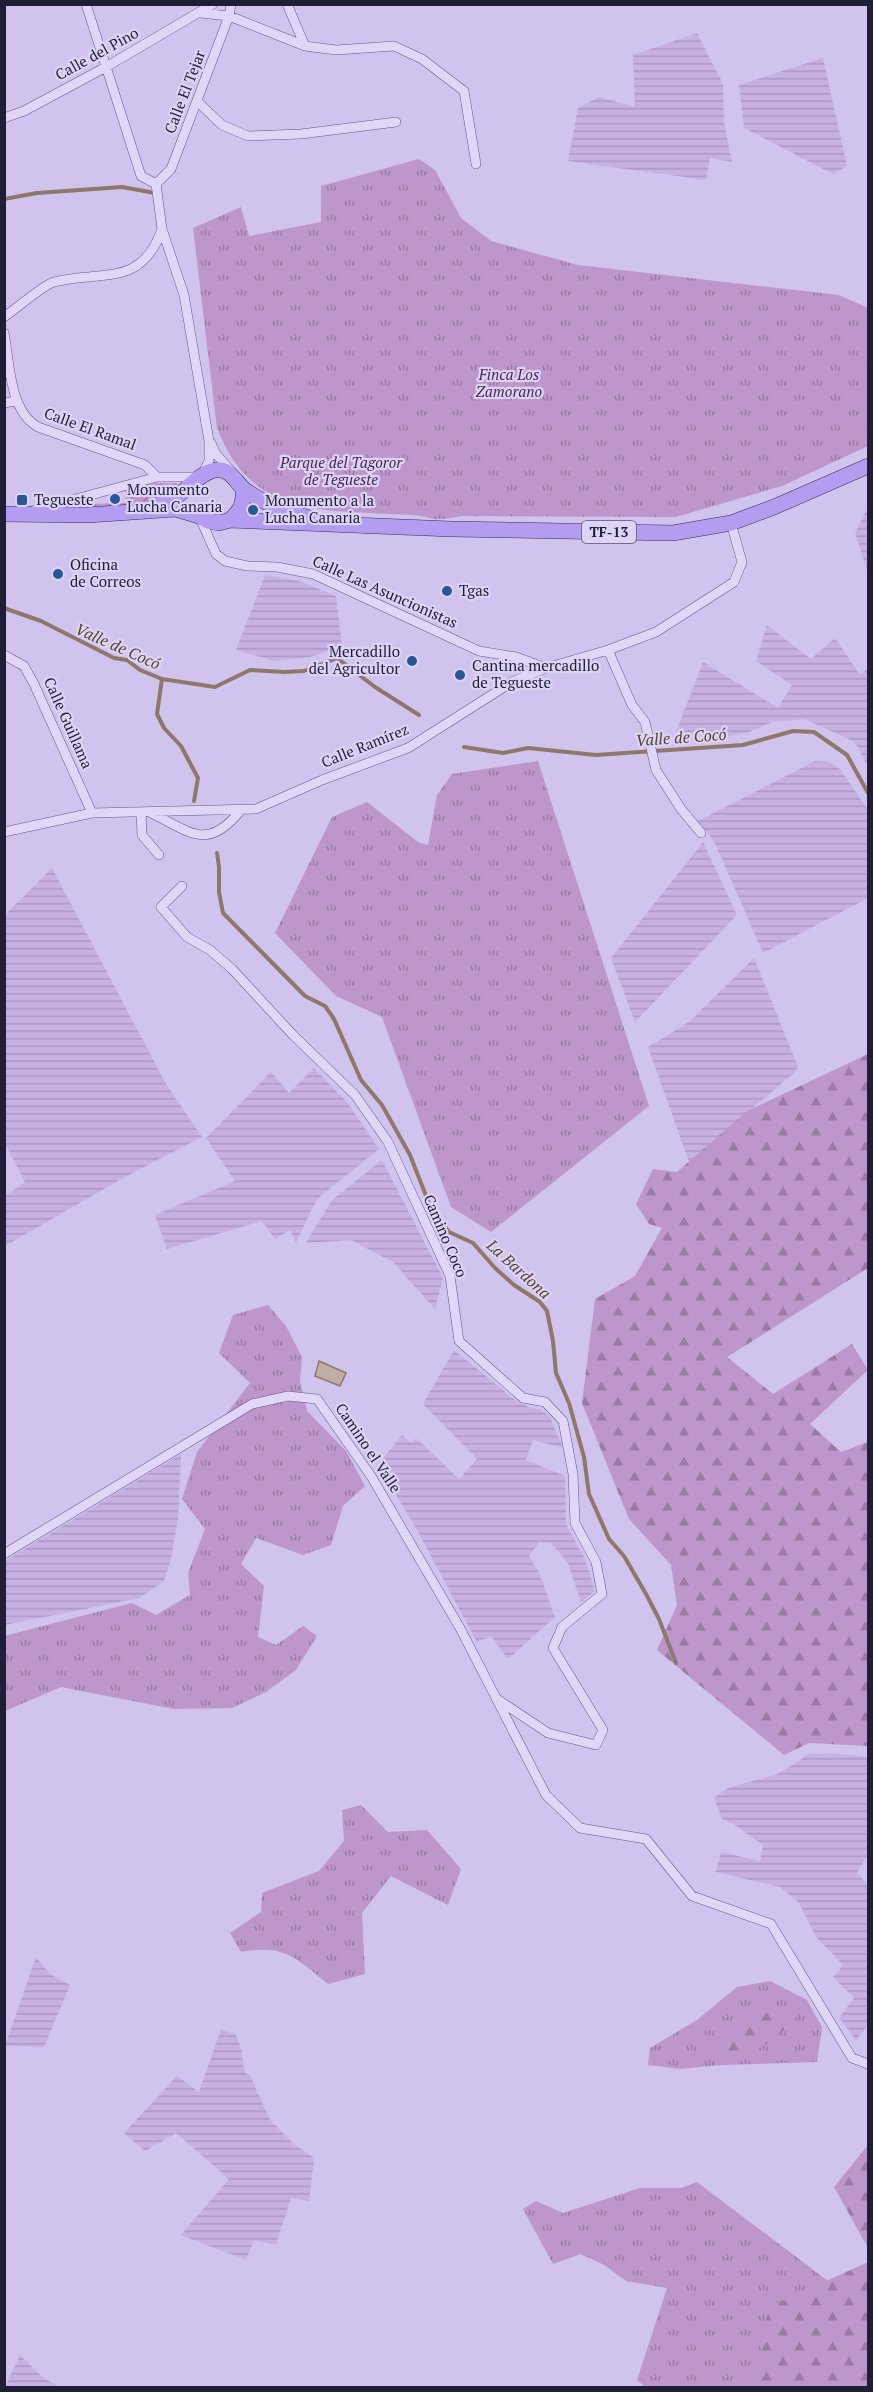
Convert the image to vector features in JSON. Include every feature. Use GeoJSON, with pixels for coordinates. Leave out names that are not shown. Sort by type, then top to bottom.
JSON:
{"type":"FeatureCollection","features":[{"type":"Feature","properties":{"kind":"main road","name":"TF-13"},"geometry":{"type":"LineString","coordinates":[[4,514],[88,515],[176,509],[219,523],[230,520],[461,529],[673,533],[731,523],[868,466]]}},
{"type":"Feature","properties":{"kind":"main road","name":"TF-13"},"geometry":{"type":"LineString","coordinates":[[147,510],[173,499],[214,470],[224,471],[264,501],[298,515],[338,523]]}},
{"type":"Feature","properties":{"kind":"main road"},"geometry":{"type":"LineString","coordinates":[[198,480],[192,492],[193,506],[199,516]]}},
{"type":"Feature","properties":{"kind":"main road"},"geometry":{"type":"LineString","coordinates":[[230,520],[240,511],[244,502],[239,483]]}},
{"type":"Feature","properties":{"kind":"street"},"geometry":{"type":"LineString","coordinates":[[21,513],[157,477],[198,480],[209,461],[209,441],[183,295],[162,229],[156,184],[141,176],[86,4]]}},
{"type":"Feature","properties":{"kind":"street","name":"Calle del Pino"},"geometry":{"type":"LineString","coordinates":[[4,118],[24,111],[106,67],[213,4]]}},
{"type":"Feature","properties":{"kind":"street","name":"Calle El Tejar"},"geometry":{"type":"LineString","coordinates":[[156,184],[171,169],[198,102],[229,16],[231,4]]}},
{"type":"Feature","properties":{"kind":"street"},"geometry":{"type":"LineString","coordinates":[[287,4],[304,46]]}},
{"type":"Feature","properties":{"kind":"street"},"geometry":{"type":"LineString","coordinates":[[201,13],[229,16],[304,46],[336,50],[394,46],[422,59],[464,91],[476,164]]}},
{"type":"Feature","properties":{"kind":"street"},"geometry":{"type":"LineString","coordinates":[[198,102],[222,124],[248,136],[301,134],[396,122]]}},
{"type":"Feature","properties":{"kind":"street"},"geometry":{"type":"LineString","coordinates":[[4,317],[52,283],[120,273],[137,266],[156,246],[162,229]]}},
{"type":"Feature","properties":{"kind":"street","name":"Calle El Ramal"},"geometry":{"type":"LineString","coordinates":[[4,333],[16,401],[26,419],[36,426],[145,465],[157,477]]}},
{"type":"Feature","properties":{"kind":"street"},"geometry":{"type":"LineString","coordinates":[[4,403],[16,401]]}},
{"type":"Feature","properties":{"kind":"street"},"geometry":{"type":"LineString","coordinates":[[209,441],[216,454],[239,483]]}},
{"type":"Feature","properties":{"kind":"street","name":"Calle Las Asuncionistas"},"geometry":{"type":"LineString","coordinates":[[199,516],[216,554],[225,561],[313,574],[479,651],[516,657],[546,668]]}},
{"type":"Feature","properties":{"kind":"street","name":"Calle Ramírez"},"geometry":{"type":"LineString","coordinates":[[4,832],[92,813],[256,809],[322,780],[408,748],[512,682],[546,668],[608,650],[656,632],[734,582],[742,562],[731,523]]}},
{"type":"Feature","properties":{"kind":"street"},"geometry":{"type":"LineString","coordinates":[[608,650],[632,705],[645,722],[656,770],[681,809],[701,833]]}},
{"type":"Feature","properties":{"kind":"street","name":"Calle Guillama"},"geometry":{"type":"LineString","coordinates":[[4,655],[24,666],[92,813]]}},
{"type":"Feature","properties":{"kind":"street"},"geometry":{"type":"LineString","coordinates":[[159,855],[142,836],[145,812],[198,835],[214,834],[221,830],[241,810]]}},
{"type":"Feature","properties":{"kind":"street","name":"Camino Coco"},"geometry":{"type":"LineString","coordinates":[[182,886],[161,907],[169,918],[188,937],[210,950],[232,969],[292,1035],[354,1095],[388,1142],[450,1276],[459,1341],[523,1398],[545,1402],[563,1421],[573,1474],[575,1523],[596,1563],[602,1594],[562,1627],[552,1648],[603,1730],[596,1745],[558,1736],[548,1733],[495,1698]]}},
{"type":"Feature","properties":{"kind":"street","name":"Camino el Valle"},"geometry":{"type":"LineString","coordinates":[[4,1554],[252,1404],[288,1396],[317,1399],[372,1476],[460,1628],[546,1795],[580,1828],[646,1839],[692,1896],[771,1924],[852,2058],[868,2064]]}},
{"type":"Feature","properties":{"kind":"shaded area"},"geometry":{"type":"Polygon","coordinates":[[[697,33],[723,84],[724,123],[732,162],[710,158],[706,180],[568,161],[578,108],[599,97],[635,107],[633,55],[697,33]]]}},
{"type":"Feature","properties":{"kind":"shaded area"},"geometry":{"type":"Polygon","coordinates":[[[823,58],[847,166],[833,174],[744,128],[739,85],[823,58]]]}},
{"type":"Feature","properties":{"kind":"shaded area"},"geometry":{"type":"Polygon","coordinates":[[[868,507],[868,573],[855,533],[868,507]]]}},
{"type":"Feature","properties":{"kind":"shaded area"},"geometry":{"type":"Polygon","coordinates":[[[265,575],[299,581],[336,596],[342,646],[310,657],[274,661],[236,650],[265,575]]]}},
{"type":"Feature","properties":{"kind":"shaded area"},"geometry":{"type":"Polygon","coordinates":[[[767,625],[811,659],[835,638],[860,675],[868,669],[868,767],[855,742],[804,719],[772,722],[749,732],[726,737],[676,732],[703,662],[778,708],[792,685],[756,661],[767,625]]]}},
{"type":"Feature","properties":{"kind":"shaded area"},"geometry":{"type":"Polygon","coordinates":[[[815,761],[829,762],[840,769],[868,810],[868,898],[763,953],[714,841],[698,821],[815,761]]]}},
{"type":"Feature","properties":{"kind":"shaded area"},"geometry":{"type":"Polygon","coordinates":[[[703,842],[737,915],[635,1022],[611,958],[703,842]]]}},
{"type":"Feature","properties":{"kind":"shaded area"},"geometry":{"type":"Polygon","coordinates":[[[52,868],[166,1084],[202,1137],[123,1178],[5,1246],[5,1196],[25,1182],[5,1144],[5,915],[52,868]]]}},
{"type":"Feature","properties":{"kind":"shaded area"},"geometry":{"type":"Polygon","coordinates":[[[754,958],[798,1067],[689,1162],[648,1047],[689,1022],[754,958]]]}},
{"type":"Feature","properties":{"kind":"shaded area"},"geometry":{"type":"Polygon","coordinates":[[[314,1068],[347,1102],[379,1149],[317,1199],[296,1242],[290,1230],[275,1239],[262,1221],[167,1249],[155,1215],[235,1181],[206,1138],[271,1072],[289,1093],[314,1068]]]}},
{"type":"Feature","properties":{"kind":"shaded area"},"geometry":{"type":"Polygon","coordinates":[[[382,1160],[443,1278],[435,1309],[393,1262],[351,1240],[306,1243],[332,1200],[382,1160]]]}},
{"type":"Feature","properties":{"kind":"shaded area"},"geometry":{"type":"Polygon","coordinates":[[[454,1350],[516,1401],[531,1408],[540,1409],[550,1417],[563,1448],[533,1440],[526,1460],[565,1476],[566,1524],[585,1559],[595,1591],[581,1602],[568,1563],[551,1543],[540,1542],[529,1556],[540,1575],[555,1617],[508,1659],[491,1636],[477,1642],[417,1530],[378,1465],[402,1435],[411,1443],[416,1438],[459,1479],[477,1459],[423,1404],[454,1350]]]}},
{"type":"Feature","properties":{"kind":"shaded area"},"geometry":{"type":"Polygon","coordinates":[[[319,1361],[346,1373],[340,1386],[315,1376],[319,1361]]]}},
{"type":"Feature","properties":{"kind":"shaded area"},"geometry":{"type":"Polygon","coordinates":[[[181,1454],[178,1519],[171,1559],[164,1581],[139,1598],[5,1625],[5,1561],[181,1454]]]}},
{"type":"Feature","properties":{"kind":"shaded area"},"geometry":{"type":"Polygon","coordinates":[[[826,1753],[868,1757],[868,1854],[857,1873],[868,1885],[868,2025],[856,2040],[839,2018],[854,1998],[833,1977],[843,1965],[816,1937],[799,1903],[780,1887],[716,1872],[721,1852],[760,1861],[763,1845],[732,1823],[722,1819],[714,1798],[728,1788],[778,1774],[809,1754],[826,1753]]]}},
{"type":"Feature","properties":{"kind":"shaded area"},"geometry":{"type":"Polygon","coordinates":[[[36,1957],[50,1974],[70,1985],[44,2047],[5,2046],[36,1957]]]}},
{"type":"Feature","properties":{"kind":"shaded area"},"geometry":{"type":"Polygon","coordinates":[[[221,2029],[236,2035],[245,2073],[250,2075],[270,2120],[295,2145],[314,2158],[309,2201],[291,2198],[276,2245],[254,2240],[246,2260],[181,2235],[229,2179],[176,2133],[145,2151],[124,2133],[177,2076],[199,2092],[221,2029]]]}},
{"type":"Feature","properties":{"kind":"shaded area"},"geometry":{"type":"Polygon","coordinates":[[[20,2355],[41,2376],[59,2387],[5,2387],[20,2355]]]}},
{"type":"Feature","properties":{"kind":"green space","name":"Finca Los Zamorano"},"geometry":{"type":"Polygon","coordinates":[[[419,159],[435,170],[461,218],[491,241],[578,265],[839,295],[868,308],[868,446],[782,486],[676,517],[462,516],[434,519],[413,515],[333,511],[286,501],[265,491],[247,476],[231,456],[217,428],[193,228],[241,207],[249,236],[321,222],[321,186],[419,159]]]}},
{"type":"Feature","properties":{"kind":"green space"},"geometry":{"type":"Polygon","coordinates":[[[155,483],[176,483],[179,486],[170,493],[149,502],[91,508],[90,504],[126,503],[125,490],[155,483]]]}},
{"type":"Feature","properties":{"kind":"green space"},"geometry":{"type":"Polygon","coordinates":[[[538,761],[649,1106],[491,1232],[451,1207],[382,1017],[336,996],[275,933],[332,817],[367,802],[418,842],[428,845],[437,795],[452,774],[538,761]]]}},
{"type":"Feature","properties":{"kind":"green space"},"geometry":{"type":"Polygon","coordinates":[[[868,1054],[868,1268],[727,1357],[773,1394],[852,1344],[868,1370],[810,1424],[841,1452],[868,1442],[868,1746],[809,1743],[784,1755],[657,1650],[677,1605],[671,1565],[629,1519],[582,1403],[595,1299],[635,1276],[662,1228],[649,1224],[636,1204],[653,1169],[677,1172],[747,1111],[868,1054]]]}},
{"type":"Feature","properties":{"kind":"green space"},"geometry":{"type":"Polygon","coordinates":[[[268,1305],[286,1326],[302,1357],[300,1381],[307,1411],[346,1451],[365,1486],[343,1506],[331,1545],[303,1555],[256,1538],[241,1564],[264,1586],[258,1637],[276,1645],[303,1626],[317,1636],[296,1670],[266,1692],[232,1708],[174,1709],[61,1687],[5,1711],[4,1636],[132,1603],[156,1615],[190,1595],[188,1573],[205,1529],[182,1499],[197,1452],[250,1383],[219,1353],[233,1315],[268,1305]]]}},
{"type":"Feature","properties":{"kind":"green space"},"geometry":{"type":"Polygon","coordinates":[[[361,1805],[388,1832],[427,1830],[461,1869],[448,1905],[391,1876],[362,1913],[365,1974],[328,1984],[289,1955],[269,1950],[241,1952],[230,1933],[261,1912],[262,1893],[319,1871],[344,1841],[342,1810],[361,1805]]]}},
{"type":"Feature","properties":{"kind":"green space"},"geometry":{"type":"Polygon","coordinates":[[[770,1981],[807,2000],[822,2027],[817,2062],[722,2065],[680,2069],[648,2065],[650,2048],[697,2020],[737,1987],[770,1981]]]}},
{"type":"Feature","properties":{"kind":"green space"},"geometry":{"type":"Polygon","coordinates":[[[763,2013],[797,2016],[775,2039],[750,2054],[717,2049],[736,2025],[763,2013]]]}},
{"type":"Feature","properties":{"kind":"green space"},"geometry":{"type":"Polygon","coordinates":[[[868,2145],[868,2248],[834,2187],[868,2145]]]}},
{"type":"Feature","properties":{"kind":"green space"},"geometry":{"type":"Polygon","coordinates":[[[697,2182],[828,2281],[770,2307],[756,2387],[645,2387],[637,2380],[667,2288],[626,2281],[604,2265],[581,2254],[553,2264],[523,2209],[536,2201],[563,2213],[640,2188],[681,2188],[697,2182]]]}},
{"type":"Feature","properties":{"kind":"green space"},"geometry":{"type":"Polygon","coordinates":[[[868,2262],[868,2387],[756,2387],[769,2307],[868,2262]]]}},
{"type":"Feature","properties":{"kind":"waterway"},"geometry":{"type":"LineString","coordinates":[[4,199],[37,193],[122,187],[155,193]]}},
{"type":"Feature","properties":{"kind":"waterway","name":"Valle de Cocó"},"geometry":{"type":"LineString","coordinates":[[4,608],[41,621],[114,658],[127,660],[140,670],[162,679],[215,687],[250,670],[304,671],[337,658],[375,687],[419,715]]}},
{"type":"Feature","properties":{"kind":"waterway","name":"La Bardona"},"geometry":{"type":"LineString","coordinates":[[162,679],[157,714],[164,728],[181,746],[198,778],[194,801]]}},
{"type":"Feature","properties":{"kind":"waterway","name":"Valle de Cocó"},"geometry":{"type":"LineString","coordinates":[[464,747],[503,753],[528,748],[596,755],[743,745],[793,731],[814,732],[847,755],[868,793]]}},
{"type":"Feature","properties":{"kind":"waterway","name":"La Bardona"},"geometry":{"type":"LineString","coordinates":[[217,853],[219,892],[223,913],[305,996],[325,1006],[334,1019],[361,1080],[382,1105],[410,1155],[432,1211],[449,1232],[473,1243],[495,1268],[514,1285],[540,1302],[547,1311],[556,1373],[569,1403],[584,1457],[589,1494],[609,1539],[624,1556],[659,1619],[676,1663]]}},
{"type":"Feature","properties":{"kind":"place","name":"Monumento Lucha Canaria"},"geometry":{"type":"Point","coordinates":[115,499]}},
{"type":"Feature","properties":{"kind":"place","name":"Tegueste"},"geometry":{"type":"Point","coordinates":[22,500]}},
{"type":"Feature","properties":{"kind":"place","name":"Monumento a la Lucha Canaria"},"geometry":{"type":"Point","coordinates":[253,510]}},
{"type":"Feature","properties":{"kind":"place","name":"Oficina de Correos"},"geometry":{"type":"Point","coordinates":[58,574]}},
{"type":"Feature","properties":{"kind":"place","name":"Tgas"},"geometry":{"type":"Point","coordinates":[447,591]}},
{"type":"Feature","properties":{"kind":"place","name":"Mercadillo del Agricultor"},"geometry":{"type":"Point","coordinates":[412,661]}},
{"type":"Feature","properties":{"kind":"place","name":"Cantina mercadillo de Tegueste"},"geometry":{"type":"Point","coordinates":[460,675]}},
{"type":"Feature","properties":{"kind":"park label","name":"Parque del Tagoror de Tegueste"},"geometry":{"type":"Point","coordinates":[341,472]}}]}
